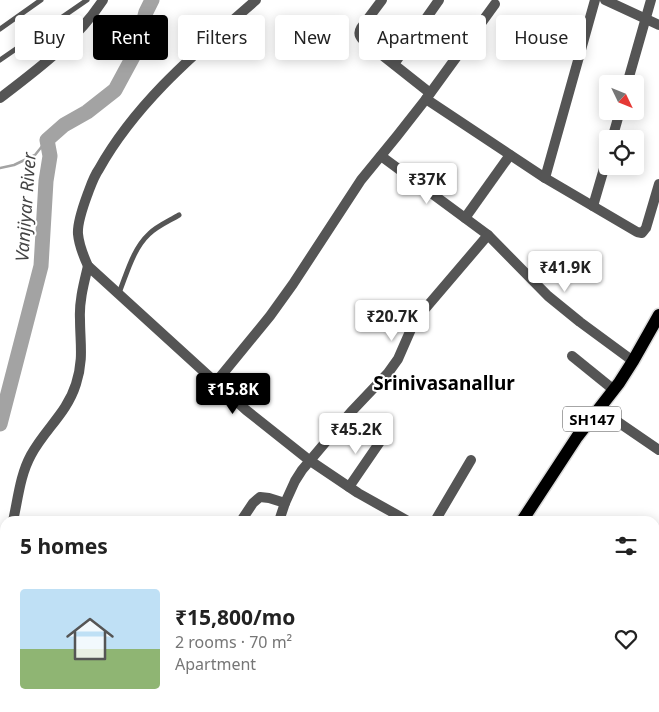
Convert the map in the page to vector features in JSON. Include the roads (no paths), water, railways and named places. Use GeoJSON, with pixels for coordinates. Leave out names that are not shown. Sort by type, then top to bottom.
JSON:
{"type":"FeatureCollection","features":[{"type":"Feature","properties":{"kind":"main road","name":"SH147"},"geometry":{"type":"LineString","coordinates":[[525,516],[566,453],[614,390],[659,315]]}},
{"type":"Feature","properties":{"kind":"street"},"geometry":{"type":"LineString","coordinates":[[0,98],[33,73],[72,39],[94,14],[103,0]]}},
{"type":"Feature","properties":{"kind":"street"},"geometry":{"type":"LineString","coordinates":[[256,0],[154,93],[120,134],[98,170],[81,214],[77,232],[80,248],[88,266],[246,410],[309,460],[349,487],[398,516]]}},
{"type":"Feature","properties":{"kind":"street"},"geometry":{"type":"LineString","coordinates":[[382,0],[361,28],[359,36],[394,64],[428,96],[545,178],[637,232],[642,233],[646,228],[659,184]]}},
{"type":"Feature","properties":{"kind":"street"},"geometry":{"type":"LineString","coordinates":[[394,64],[439,0]]}},
{"type":"Feature","properties":{"kind":"street"},"geometry":{"type":"LineString","coordinates":[[545,178],[595,0]]}},
{"type":"Feature","properties":{"kind":"street"},"geometry":{"type":"LineString","coordinates":[[606,0],[659,25]]}},
{"type":"Feature","properties":{"kind":"street"},"geometry":{"type":"LineString","coordinates":[[629,75],[651,0]]}},
{"type":"Feature","properties":{"kind":"street"},"geometry":{"type":"LineString","coordinates":[[216,382],[270,316],[361,180],[428,96],[495,4]]}},
{"type":"Feature","properties":{"kind":"street"},"geometry":{"type":"LineString","coordinates":[[465,218],[510,154]]}},
{"type":"Feature","properties":{"kind":"street"},"geometry":{"type":"LineString","coordinates":[[381,156],[488,235],[548,296],[633,361]]}},
{"type":"Feature","properties":{"kind":"street"},"geometry":{"type":"LineString","coordinates":[[593,206],[602,175]]}},
{"type":"Feature","properties":{"kind":"street"},"geometry":{"type":"LineString","coordinates":[[281,516],[295,481],[309,460],[388,373],[398,359],[412,327],[424,310],[488,235]]}},
{"type":"Feature","properties":{"kind":"street"},"geometry":{"type":"LineString","coordinates":[[14,516],[24,470],[31,455],[61,415],[76,384],[82,348],[80,304],[88,266]]}},
{"type":"Feature","properties":{"kind":"street"},"geometry":{"type":"LineString","coordinates":[[572,356],[614,390]]}},
{"type":"Feature","properties":{"kind":"street"},"geometry":{"type":"LineString","coordinates":[[599,409],[659,450]]}},
{"type":"Feature","properties":{"kind":"street"},"geometry":{"type":"LineString","coordinates":[[349,487],[384,436]]}},
{"type":"Feature","properties":{"kind":"street"},"geometry":{"type":"LineString","coordinates":[[438,516],[471,460]]}},
{"type":"Feature","properties":{"kind":"street"},"geometry":{"type":"LineString","coordinates":[[244,516],[253,503],[260,497],[285,503]]}},
{"type":"Feature","properties":{"kind":"lane"},"geometry":{"type":"LineString","coordinates":[[0,29],[42,0]]}},
{"type":"Feature","properties":{"kind":"lane"},"geometry":{"type":"LineString","coordinates":[[0,60],[87,0]]}},
{"type":"Feature","properties":{"kind":"lane"},"geometry":{"type":"LineString","coordinates":[[119,293],[136,250],[143,240],[150,233],[179,215]]}},
{"type":"Feature","properties":{"kind":"waterway","name":"Vanjiyar River"},"geometry":{"type":"LineString","coordinates":[[0,424],[41,266],[46,181],[50,156],[47,140],[64,125],[87,112],[115,90],[135,53],[146,12],[152,0]]}},
{"type":"Feature","properties":{"kind":"waterway"},"geometry":{"type":"LineString","coordinates":[[0,168],[14,165],[35,155],[47,140]]}},
{"type":"Feature","properties":{"kind":"district","name":"Srinivasanallur"},"geometry":{"type":"Point","coordinates":[444,383]}}]}
